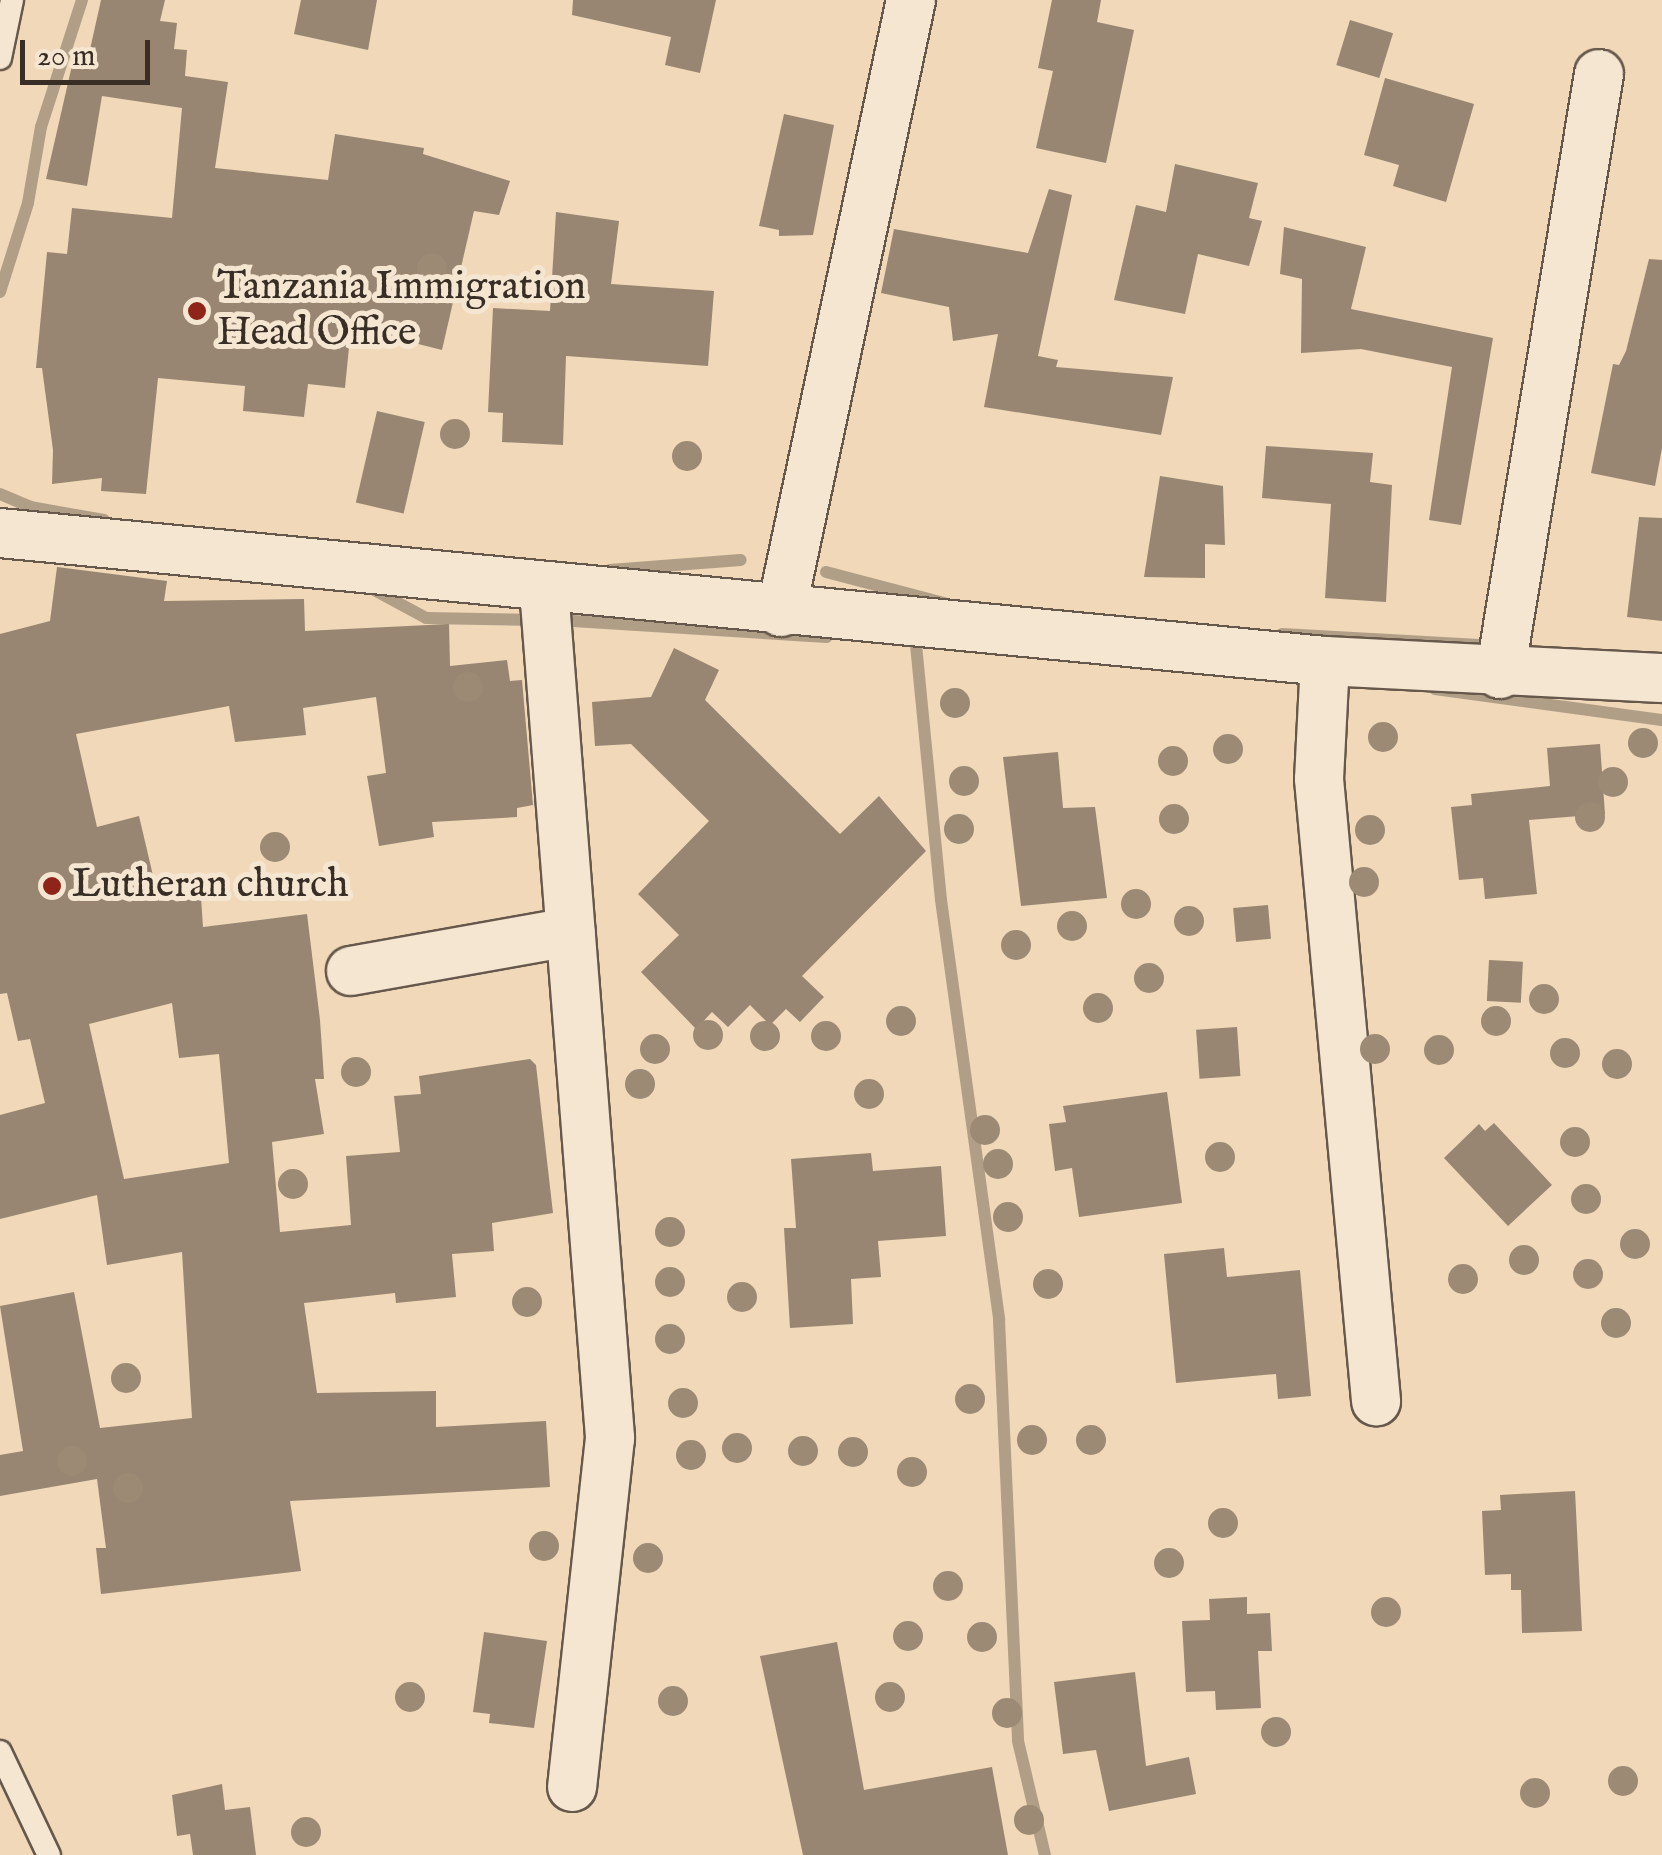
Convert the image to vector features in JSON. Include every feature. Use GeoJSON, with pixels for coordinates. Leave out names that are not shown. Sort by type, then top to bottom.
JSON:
{"type":"FeatureCollection","features":[{"type":"Feature","properties":{"kind":"street"},"geometry":{"type":"LineString","coordinates":[[781,612],[911,0]]}},
{"type":"Feature","properties":{"kind":"street"},"geometry":{"type":"LineString","coordinates":[[1500,674],[1599,74]]}},
{"type":"Feature","properties":{"kind":"street"},"geometry":{"type":"LineString","coordinates":[[0,533],[781,612],[1326,661],[1500,674],[1662,678]]}},
{"type":"Feature","properties":{"kind":"street"},"geometry":{"type":"LineString","coordinates":[[544,588],[610,1438],[572,1786]]}},
{"type":"Feature","properties":{"kind":"street"},"geometry":{"type":"LineString","coordinates":[[1326,661],[1319,780],[1376,1401]]}},
{"type":"Feature","properties":{"kind":"street"},"geometry":{"type":"LineString","coordinates":[[352,971],[571,932]]}},
{"type":"Feature","properties":{"kind":"lane"},"geometry":{"type":"LineString","coordinates":[[0,58],[12,0]]}},
{"type":"Feature","properties":{"kind":"lane"},"geometry":{"type":"LineString","coordinates":[[0,1752],[49,1855]]}},
{"type":"Feature","properties":{"kind":"building"},"geometry":{"type":"Polygon","coordinates":[[[101,0],[165,0],[160,21],[177,23],[174,49],[187,50],[185,76],[228,82],[215,168],[328,180],[335,134],[424,148],[423,154],[510,181],[499,215],[474,211],[442,350],[351,327],[345,388],[308,384],[304,417],[243,411],[245,386],[158,378],[146,494],[101,491],[102,478],[52,484],[53,450],[42,368],[36,368],[47,252],[67,254],[72,208],[172,218],[182,108],[102,96],[87,186],[46,179],[73,61],[87,63],[101,0]]]}},
{"type":"Feature","properties":{"kind":"building"},"geometry":{"type":"Polygon","coordinates":[[[301,0],[377,0],[368,50],[294,34],[301,0]]]}},
{"type":"Feature","properties":{"kind":"building"},"geometry":{"type":"Polygon","coordinates":[[[573,0],[716,0],[700,73],[665,65],[671,37],[572,15],[573,0]]]}},
{"type":"Feature","properties":{"kind":"building"},"geometry":{"type":"Polygon","coordinates":[[[1052,0],[1101,0],[1097,22],[1134,30],[1106,163],[1036,148],[1053,71],[1038,68],[1052,0]]]}},
{"type":"Feature","properties":{"kind":"building"},"geometry":{"type":"Polygon","coordinates":[[[1350,20],[1393,33],[1379,78],[1336,65],[1350,20]]]}},
{"type":"Feature","properties":{"kind":"building"},"geometry":{"type":"Polygon","coordinates":[[[1385,78],[1474,104],[1446,202],[1393,186],[1399,165],[1364,155],[1385,78]]]}},
{"type":"Feature","properties":{"kind":"building"},"geometry":{"type":"Polygon","coordinates":[[[784,114],[834,125],[813,235],[779,236],[779,230],[759,226],[784,114]]]}},
{"type":"Feature","properties":{"kind":"building"},"geometry":{"type":"Polygon","coordinates":[[[1175,164],[1258,183],[1249,218],[1262,221],[1249,266],[1198,254],[1185,314],[1114,300],[1136,205],[1166,212],[1175,164]]]}},
{"type":"Feature","properties":{"kind":"building"},"geometry":{"type":"Polygon","coordinates":[[[1049,189],[1072,195],[1038,356],[1058,360],[1056,367],[1173,377],[1161,435],[984,407],[998,334],[953,341],[949,307],[881,293],[894,229],[1028,253],[1049,189]]]}},
{"type":"Feature","properties":{"kind":"building"},"geometry":{"type":"Polygon","coordinates":[[[556,212],[619,221],[611,284],[714,291],[708,366],[566,356],[563,445],[502,442],[503,413],[488,412],[493,308],[550,311],[556,212]]]}},
{"type":"Feature","properties":{"kind":"building"},"geometry":{"type":"Polygon","coordinates":[[[1284,227],[1366,247],[1351,309],[1493,338],[1461,525],[1429,520],[1452,367],[1361,349],[1301,353],[1302,279],[1280,274],[1284,227]]]}},
{"type":"Feature","properties":{"kind":"building"},"geometry":{"type":"Polygon","coordinates":[[[1649,259],[1662,260],[1662,448],[1655,486],[1591,473],[1613,364],[1619,365],[1626,351],[1649,259]]]}},
{"type":"Feature","properties":{"kind":"building"},"geometry":{"type":"Polygon","coordinates":[[[377,411],[425,422],[404,514],[356,503],[377,411]]]}},
{"type":"Feature","properties":{"kind":"building"},"geometry":{"type":"Polygon","coordinates":[[[1266,446],[1373,453],[1370,482],[1392,485],[1386,602],[1325,598],[1331,504],[1262,498],[1266,446]]]}},
{"type":"Feature","properties":{"kind":"building"},"geometry":{"type":"Polygon","coordinates":[[[1160,476],[1223,486],[1225,545],[1205,544],[1205,578],[1144,577],[1160,476]]]}},
{"type":"Feature","properties":{"kind":"building"},"geometry":{"type":"Polygon","coordinates":[[[1639,517],[1662,518],[1662,621],[1627,617],[1639,517]]]}},
{"type":"Feature","properties":{"kind":"building"},"geometry":{"type":"Polygon","coordinates":[[[57,567],[167,581],[164,601],[304,599],[305,631],[449,624],[450,666],[507,660],[510,681],[522,680],[533,805],[517,808],[517,817],[432,822],[434,837],[379,846],[367,776],[386,773],[376,697],[303,708],[306,735],[235,742],[229,706],[76,734],[97,827],[139,816],[159,901],[201,897],[203,927],[307,914],[320,1020],[324,1079],[315,1079],[324,1134],[272,1142],[280,1232],[351,1225],[346,1156],[400,1152],[394,1096],[421,1094],[419,1076],[530,1059],[536,1065],[553,1213],[492,1223],[494,1251],[452,1254],[456,1297],[396,1303],[395,1293],[304,1303],[317,1393],[436,1391],[436,1427],[546,1421],[550,1487],[290,1501],[301,1571],[101,1594],[96,1548],[106,1548],[97,1479],[0,1496],[0,1455],[23,1451],[0,1306],[74,1292],[100,1428],[192,1418],[182,1252],[107,1265],[97,1195],[0,1219],[0,1115],[45,1103],[30,1039],[18,1041],[7,993],[0,994],[0,634],[50,621],[57,567]],[[172,1003],[89,1024],[124,1179],[229,1163],[219,1054],[179,1058],[172,1003]]]}},
{"type":"Feature","properties":{"kind":"building"},"geometry":{"type":"Polygon","coordinates":[[[674,648],[719,670],[705,700],[840,834],[879,796],[926,851],[802,976],[824,997],[800,1022],[786,1009],[770,1025],[750,1005],[728,1027],[712,1012],[696,1029],[641,972],[679,935],[638,894],[709,821],[631,744],[595,746],[592,702],[651,697],[674,648]]]}},
{"type":"Feature","properties":{"kind":"building"},"geometry":{"type":"Polygon","coordinates":[[[1600,744],[1605,814],[1529,820],[1537,894],[1485,899],[1483,878],[1459,880],[1451,807],[1472,805],[1471,794],[1550,786],[1547,748],[1600,744]]]}},
{"type":"Feature","properties":{"kind":"building"},"geometry":{"type":"Polygon","coordinates":[[[1058,752],[1063,808],[1095,807],[1107,898],[1021,906],[1003,757],[1058,752]]]}},
{"type":"Feature","properties":{"kind":"building"},"geometry":{"type":"Polygon","coordinates":[[[1268,905],[1271,939],[1236,942],[1233,908],[1268,905]]]}},
{"type":"Feature","properties":{"kind":"building"},"geometry":{"type":"Polygon","coordinates":[[[1489,960],[1523,962],[1521,1003],[1487,1001],[1489,960]]]}},
{"type":"Feature","properties":{"kind":"building"},"geometry":{"type":"Polygon","coordinates":[[[1237,1027],[1240,1076],[1200,1079],[1196,1030],[1237,1027]]]}},
{"type":"Feature","properties":{"kind":"building"},"geometry":{"type":"Polygon","coordinates":[[[1167,1092],[1182,1203],[1079,1217],[1072,1168],[1055,1171],[1049,1124],[1066,1122],[1063,1106],[1167,1092]]]}},
{"type":"Feature","properties":{"kind":"building"},"geometry":{"type":"Polygon","coordinates":[[[1494,1123],[1552,1185],[1508,1226],[1444,1158],[1479,1124],[1485,1131],[1494,1123]]]}},
{"type":"Feature","properties":{"kind":"building"},"geometry":{"type":"Polygon","coordinates":[[[871,1153],[873,1171],[941,1166],[946,1236],[878,1241],[881,1277],[851,1279],[853,1324],[790,1328],[784,1228],[796,1228],[791,1159],[871,1153]]]}},
{"type":"Feature","properties":{"kind":"building"},"geometry":{"type":"Polygon","coordinates":[[[1224,1248],[1227,1277],[1300,1270],[1311,1396],[1278,1399],[1276,1374],[1176,1383],[1164,1254],[1224,1248]]]}},
{"type":"Feature","properties":{"kind":"building"},"geometry":{"type":"Polygon","coordinates":[[[1575,1491],[1582,1631],[1522,1633],[1521,1590],[1511,1590],[1511,1574],[1485,1575],[1482,1511],[1501,1510],[1500,1495],[1575,1491]]]}},
{"type":"Feature","properties":{"kind":"building"},"geometry":{"type":"Polygon","coordinates":[[[1247,1597],[1247,1614],[1270,1613],[1272,1651],[1258,1651],[1261,1708],[1216,1710],[1215,1691],[1186,1692],[1182,1621],[1210,1620],[1209,1599],[1247,1597]]]}},
{"type":"Feature","properties":{"kind":"building"},"geometry":{"type":"Polygon","coordinates":[[[484,1632],[547,1641],[534,1728],[489,1723],[490,1714],[473,1712],[484,1632]]]}},
{"type":"Feature","properties":{"kind":"building"},"geometry":{"type":"Polygon","coordinates":[[[837,1642],[864,1790],[992,1767],[1008,1855],[803,1855],[760,1656],[837,1642]]]}},
{"type":"Feature","properties":{"kind":"building"},"geometry":{"type":"Polygon","coordinates":[[[1135,1672],[1146,1766],[1189,1757],[1196,1794],[1109,1811],[1096,1750],[1063,1754],[1054,1682],[1135,1672]]]}},
{"type":"Feature","properties":{"kind":"building"},"geometry":{"type":"Polygon","coordinates":[[[222,1784],[225,1810],[250,1807],[256,1855],[193,1855],[190,1834],[177,1836],[172,1795],[222,1784]]]}},
{"type":"Feature","properties":{"kind":"waterway"},"geometry":{"type":"LineString","coordinates":[[0,292],[28,203],[41,127],[82,0]]}},
{"type":"Feature","properties":{"kind":"waterway"},"geometry":{"type":"LineString","coordinates":[[0,494],[30,507],[104,520]]}},
{"type":"Feature","properties":{"kind":"waterway"},"geometry":{"type":"LineString","coordinates":[[610,570],[741,560]]}},
{"type":"Feature","properties":{"kind":"waterway"},"geometry":{"type":"LineString","coordinates":[[826,572],[944,603]]}},
{"type":"Feature","properties":{"kind":"waterway"},"geometry":{"type":"LineString","coordinates":[[365,585],[426,618],[537,620]]}},
{"type":"Feature","properties":{"kind":"waterway"},"geometry":{"type":"LineString","coordinates":[[557,620],[826,637]]}},
{"type":"Feature","properties":{"kind":"waterway"},"geometry":{"type":"LineString","coordinates":[[1282,634],[1497,646]]}},
{"type":"Feature","properties":{"kind":"waterway"},"geometry":{"type":"LineString","coordinates":[[916,645],[941,900],[999,1320],[1018,1741],[1045,1855]]}},
{"type":"Feature","properties":{"kind":"waterway"},"geometry":{"type":"LineString","coordinates":[[1435,689],[1662,720]]}},
{"type":"Feature","properties":{"kind":"place","name":"Tanzania Immigration Head Office"},"geometry":{"type":"Point","coordinates":[197,311]}},
{"type":"Feature","properties":{"kind":"place","name":"Lutheran church"},"geometry":{"type":"Point","coordinates":[52,886]}}]}
